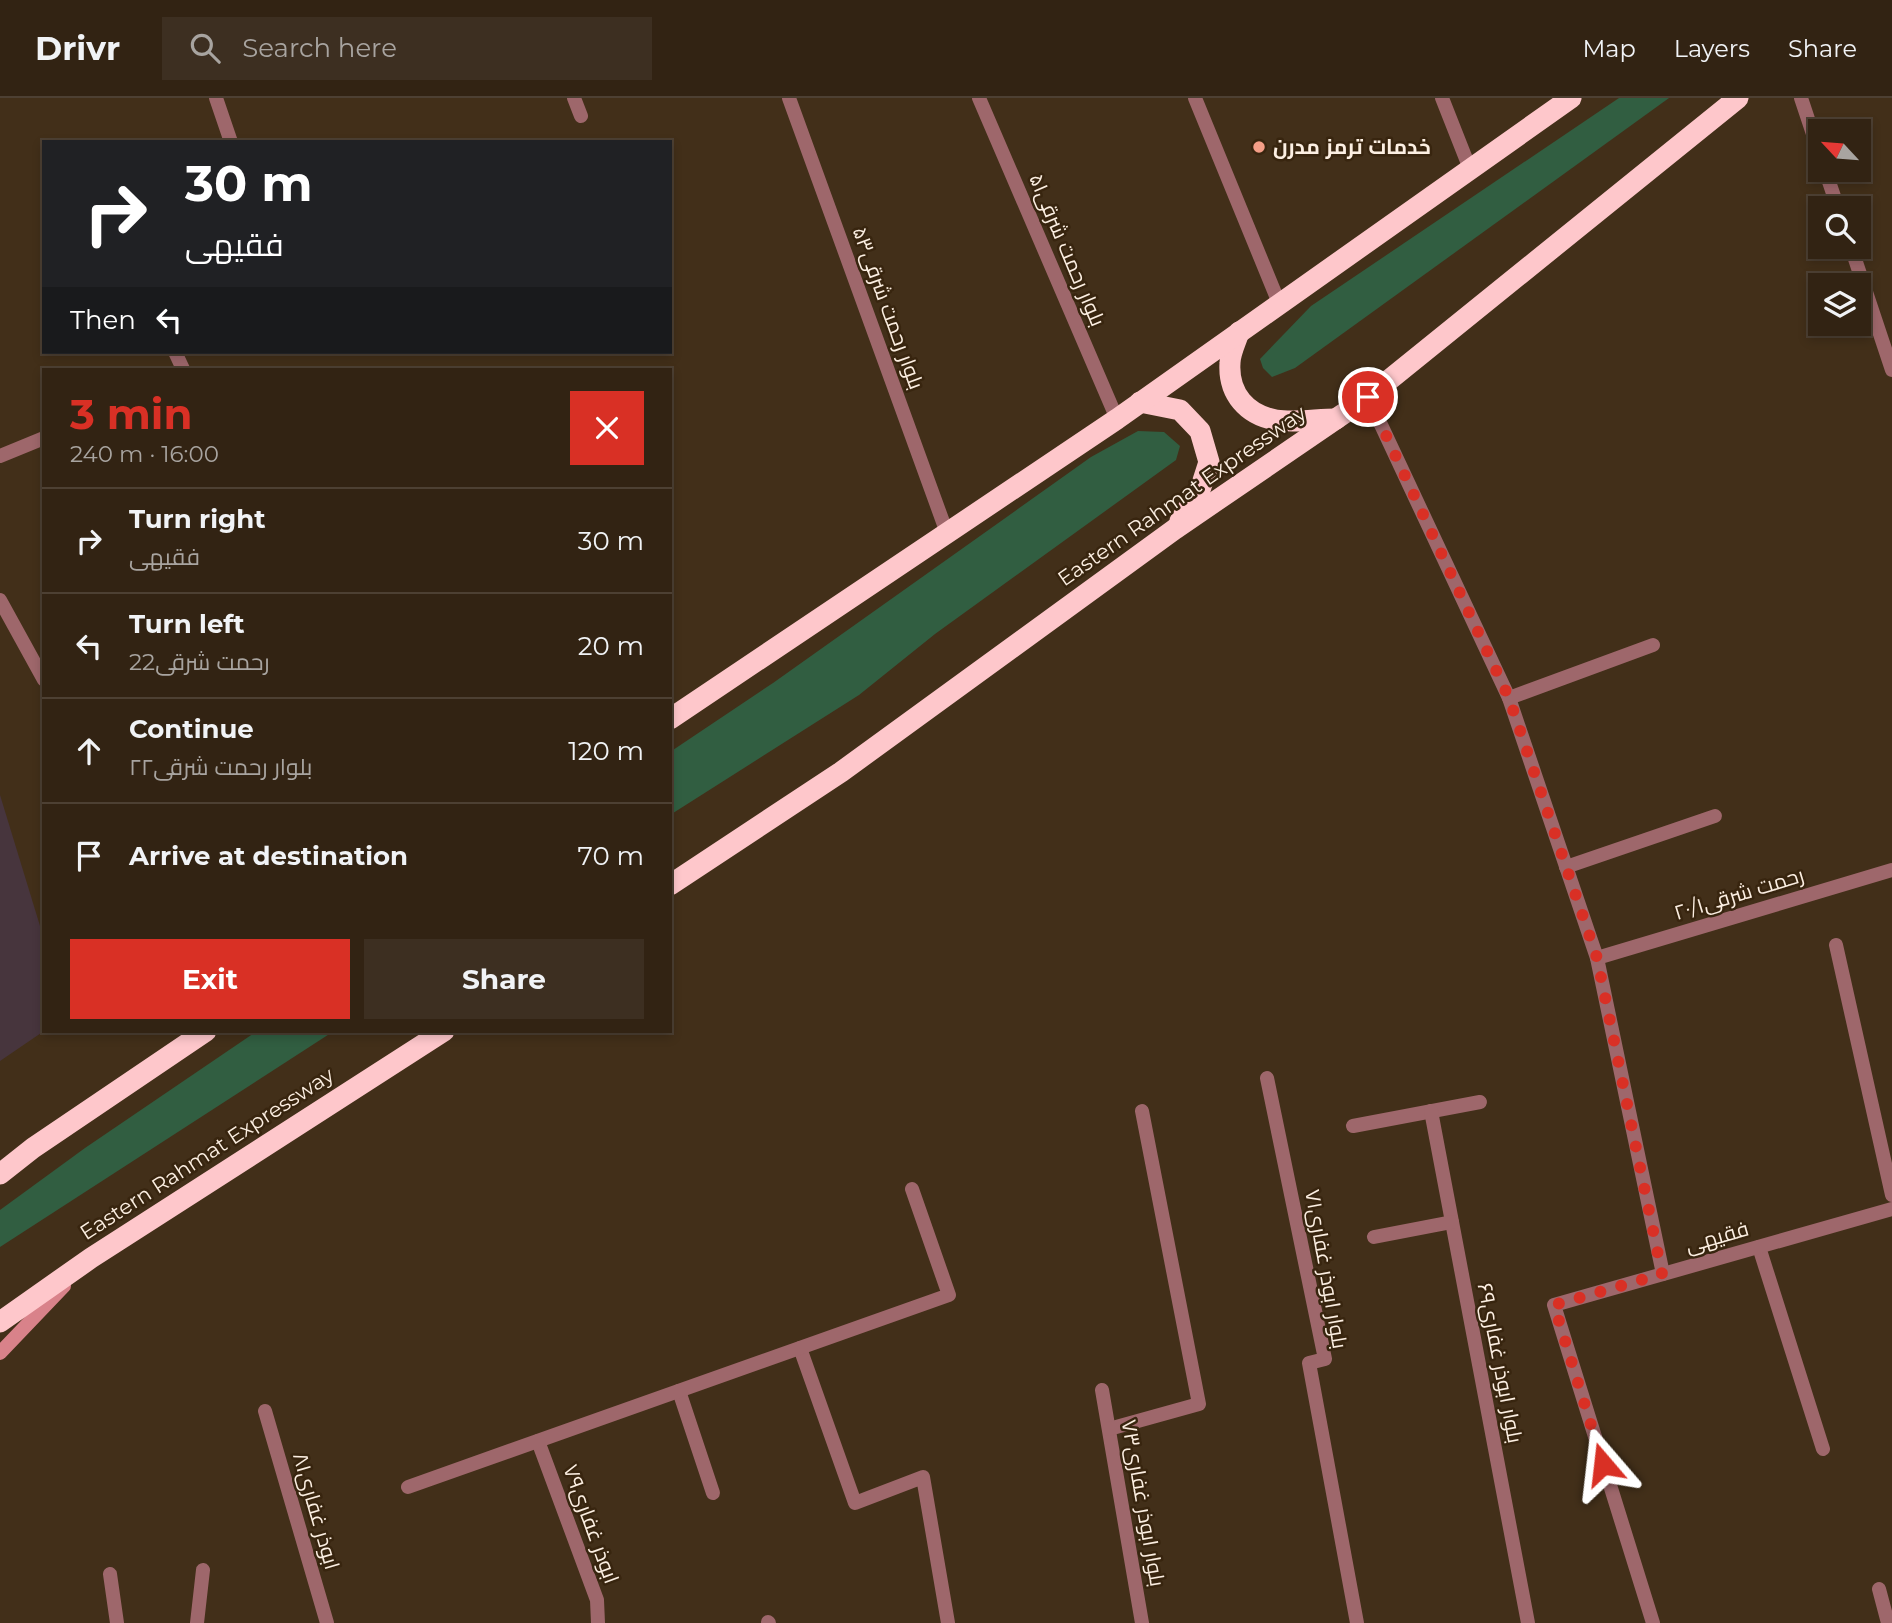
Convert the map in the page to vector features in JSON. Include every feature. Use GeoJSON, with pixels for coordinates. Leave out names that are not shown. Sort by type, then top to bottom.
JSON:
{"type":"FeatureCollection","features":[{"type":"Feature","properties":{"kind":"highway"},"geometry":{"type":"LineString","coordinates":[[672,718],[1117,419],[1571,98]]}},
{"type":"Feature","properties":{"kind":"highway","name":"Eastern Rahmat Expressway"},"geometry":{"type":"LineString","coordinates":[[672,884],[841,772],[1175,528],[1368,397],[1738,98]]}},
{"type":"Feature","properties":{"kind":"highway"},"geometry":{"type":"LineString","coordinates":[[1239,332],[1230,361],[1231,386],[1247,409],[1278,421],[1336,419]]}},
{"type":"Feature","properties":{"kind":"highway"},"geometry":{"type":"LineString","coordinates":[[1140,402],[1180,410],[1200,430],[1209,461],[1200,490],[1175,528]]}},
{"type":"Feature","properties":{"kind":"highway"},"geometry":{"type":"LineString","coordinates":[[0,1174],[33,1148],[203,1033]]}},
{"type":"Feature","properties":{"kind":"highway","name":"Eastern Rahmat Expressway"},"geometry":{"type":"LineString","coordinates":[[0,1322],[91,1258],[441,1033]]}},
{"type":"Feature","properties":{"kind":"main road"},"geometry":{"type":"LineString","coordinates":[[0,1353],[91,1258]]}},
{"type":"Feature","properties":{"kind":"street"},"geometry":{"type":"LineString","coordinates":[[216,98],[230,140]]}},
{"type":"Feature","properties":{"kind":"street"},"geometry":{"type":"LineString","coordinates":[[574,98],[581,116]]}},
{"type":"Feature","properties":{"kind":"street","name":"بلوار رحمت شرقی۵۳"},"geometry":{"type":"LineString","coordinates":[[789,98],[947,533]]}},
{"type":"Feature","properties":{"kind":"street","name":"بلوار رحمت شرقی۵۱"},"geometry":{"type":"LineString","coordinates":[[979,98],[1117,419]]}},
{"type":"Feature","properties":{"kind":"street"},"geometry":{"type":"LineString","coordinates":[[1195,98],[1279,303]]}},
{"type":"Feature","properties":{"kind":"street"},"geometry":{"type":"LineString","coordinates":[[1442,98],[1470,169]]}},
{"type":"Feature","properties":{"kind":"street"},"geometry":{"type":"LineString","coordinates":[[1801,98],[1808,119]]}},
{"type":"Feature","properties":{"kind":"street"},"geometry":{"type":"LineString","coordinates":[[1855,259],[1892,370]]}},
{"type":"Feature","properties":{"kind":"street"},"geometry":{"type":"LineString","coordinates":[[1368,397],[1509,698],[1597,958],[1662,1274]]}},
{"type":"Feature","properties":{"kind":"street"},"geometry":{"type":"LineString","coordinates":[[0,456],[42,439]]}},
{"type":"Feature","properties":{"kind":"street"},"geometry":{"type":"LineString","coordinates":[[0,600],[42,671]]}},
{"type":"Feature","properties":{"kind":"street"},"geometry":{"type":"LineString","coordinates":[[1509,698],[1653,645]]}},
{"type":"Feature","properties":{"kind":"street"},"geometry":{"type":"LineString","coordinates":[[1566,867],[1715,816]]}},
{"type":"Feature","properties":{"kind":"street","name":"۲۰/۱رحمت شرقی"},"geometry":{"type":"LineString","coordinates":[[1597,958],[1892,870]]}},
{"type":"Feature","properties":{"kind":"street"},"geometry":{"type":"LineString","coordinates":[[1836,945],[1892,1195]]}},
{"type":"Feature","properties":{"kind":"street","name":"بلوار ابوذر غفاری۷۱"},"geometry":{"type":"LineString","coordinates":[[1267,1078],[1325,1359],[1309,1363],[1357,1623]]}},
{"type":"Feature","properties":{"kind":"street"},"geometry":{"type":"LineString","coordinates":[[1353,1126],[1480,1102]]}},
{"type":"Feature","properties":{"kind":"street"},"geometry":{"type":"LineString","coordinates":[[1109,1429],[1199,1404],[1142,1111]]}},
{"type":"Feature","properties":{"kind":"street","name":"بلوار ابوذر غفاری۶۹"},"geometry":{"type":"LineString","coordinates":[[1431,1111],[1528,1623]]}},
{"type":"Feature","properties":{"kind":"street"},"geometry":{"type":"LineString","coordinates":[[408,1487],[949,1295],[912,1189]]}},
{"type":"Feature","properties":{"kind":"street","name":"فقیهی"},"geometry":{"type":"LineString","coordinates":[[1653,1623],[1554,1305],[1892,1209]]}},
{"type":"Feature","properties":{"kind":"street"},"geometry":{"type":"LineString","coordinates":[[1374,1237],[1452,1222]]}},
{"type":"Feature","properties":{"kind":"street"},"geometry":{"type":"LineString","coordinates":[[1759,1247],[1822,1449]]}},
{"type":"Feature","properties":{"kind":"street"},"geometry":{"type":"LineString","coordinates":[[800,1348],[855,1503],[923,1477],[948,1623]]}},
{"type":"Feature","properties":{"kind":"street","name":"بلوار ابوذر غفاری۷۳"},"geometry":{"type":"LineString","coordinates":[[1102,1390],[1142,1623]]}},
{"type":"Feature","properties":{"kind":"street"},"geometry":{"type":"LineString","coordinates":[[680,1391],[713,1493]]}},
{"type":"Feature","properties":{"kind":"street","name":"۸۱ابوذر غفاری"},"geometry":{"type":"LineString","coordinates":[[265,1411],[327,1623]]}},
{"type":"Feature","properties":{"kind":"street","name":"۷۹ابوذر غفاری"},"geometry":{"type":"LineString","coordinates":[[538,1441],[597,1600],[598,1623]]}},
{"type":"Feature","properties":{"kind":"street"},"geometry":{"type":"LineString","coordinates":[[197,1623],[203,1570]]}},
{"type":"Feature","properties":{"kind":"street"},"geometry":{"type":"LineString","coordinates":[[110,1574],[117,1623]]}},
{"type":"Feature","properties":{"kind":"street"},"geometry":{"type":"LineString","coordinates":[[1879,1589],[1888,1623]]}},
{"type":"Feature","properties":{"kind":"shaded area"},"geometry":{"type":"Polygon","coordinates":[[[0,795],[42,932],[42,1032],[0,1061],[0,795]]]}},
{"type":"Feature","properties":{"kind":"green space"},"geometry":{"type":"Polygon","coordinates":[[[1619,98],[1669,98],[1295,368],[1272,377],[1263,368],[1260,359],[1311,306],[1619,98]]]}},
{"type":"Feature","properties":{"kind":"green space"},"geometry":{"type":"Polygon","coordinates":[[[1138,431],[1164,432],[1180,446],[1176,460],[935,634],[859,695],[672,814],[672,751],[773,683],[1091,457],[1138,431]]]}},
{"type":"Feature","properties":{"kind":"green space"},"geometry":{"type":"Polygon","coordinates":[[[254,1033],[331,1033],[0,1247],[0,1210],[85,1148],[254,1033]]]}},
{"type":"Feature","properties":{"kind":"place","name":"خدمات ترمز مدرن"},"geometry":{"type":"Point","coordinates":[1259,147]}},
{"type":"Feature","properties":{"kind":"route"},"geometry":{"type":"LineString","coordinates":[[1368,397],[1509,698],[1597,958],[1662,1274],[1554,1305],[1603,1464]]}}]}
